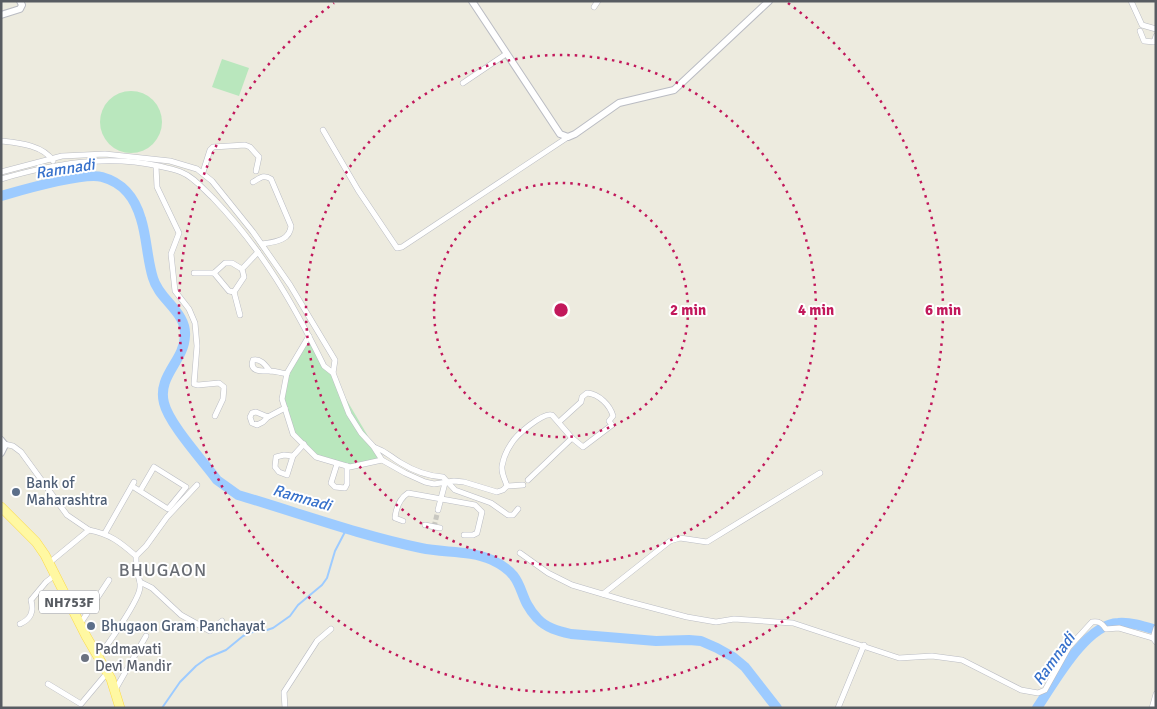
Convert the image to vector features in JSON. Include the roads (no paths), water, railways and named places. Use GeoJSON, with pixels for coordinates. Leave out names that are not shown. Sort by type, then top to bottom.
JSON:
{"type":"FeatureCollection","features":[{"type":"Feature","properties":{"kind":"main road","name":"NH753F"},"geometry":{"type":"LineString","coordinates":[[1,507],[36,542],[49,563],[80,624],[108,672],[120,708]]}},
{"type":"Feature","properties":{"kind":"street"},"geometry":{"type":"LineString","coordinates":[[1,14],[20,9],[22,5],[20,1]]}},
{"type":"Feature","properties":{"kind":"street"},"geometry":{"type":"LineString","coordinates":[[472,1],[560,134],[568,137]]}},
{"type":"Feature","properties":{"kind":"street"},"geometry":{"type":"LineString","coordinates":[[594,6],[598,1]]}},
{"type":"Feature","properties":{"kind":"street"},"geometry":{"type":"LineString","coordinates":[[323,130],[358,190],[397,248],[410,242],[619,103],[674,90],[769,1]]}},
{"type":"Feature","properties":{"kind":"street"},"geometry":{"type":"LineString","coordinates":[[1131,1],[1142,25],[1156,29]]}},
{"type":"Feature","properties":{"kind":"street"},"geometry":{"type":"LineString","coordinates":[[1140,31],[1144,41],[1154,42],[1156,36]]}},
{"type":"Feature","properties":{"kind":"street"},"geometry":{"type":"LineString","coordinates":[[463,83],[506,54]]}},
{"type":"Feature","properties":{"kind":"street"},"geometry":{"type":"LineString","coordinates":[[1,141],[24,144],[45,153],[52,159],[54,166]]}},
{"type":"Feature","properties":{"kind":"street"},"geometry":{"type":"LineString","coordinates":[[202,172],[210,150],[214,147],[246,145],[259,157],[256,171]]}},
{"type":"Feature","properties":{"kind":"street"},"geometry":{"type":"LineString","coordinates":[[1,172],[62,156],[105,154],[183,164],[202,172],[212,181],[262,244],[290,285],[335,360],[333,373],[349,414],[382,460],[405,473],[434,484],[454,481],[464,482],[498,492],[507,486],[523,485]]}},
{"type":"Feature","properties":{"kind":"street"},"geometry":{"type":"LineString","coordinates":[[1,179],[76,162],[136,161],[181,172],[194,179],[250,239],[281,286],[324,366],[333,373]]}},
{"type":"Feature","properties":{"kind":"street"},"geometry":{"type":"LineString","coordinates":[[181,172],[183,164]]}},
{"type":"Feature","properties":{"kind":"street"},"geometry":{"type":"LineString","coordinates":[[156,166],[157,187],[179,233],[172,254],[174,291],[189,309],[195,323],[197,346],[194,384],[219,383],[224,387],[223,399],[216,416]]}},
{"type":"Feature","properties":{"kind":"street"},"geometry":{"type":"LineString","coordinates":[[253,182],[262,176],[267,176],[271,180],[291,226],[291,232],[285,238],[262,244]]}},
{"type":"Feature","properties":{"kind":"street"},"geometry":{"type":"LineString","coordinates":[[242,269],[258,252]]}},
{"type":"Feature","properties":{"kind":"street"},"geometry":{"type":"LineString","coordinates":[[194,273],[214,273],[225,263],[232,262],[242,269],[244,277],[234,292],[240,315]]}},
{"type":"Feature","properties":{"kind":"street"},"geometry":{"type":"LineString","coordinates":[[214,273],[229,292],[234,292]]}},
{"type":"Feature","properties":{"kind":"street"},"geometry":{"type":"LineString","coordinates":[[309,336],[287,374],[282,399],[294,434],[316,457],[337,464],[350,467],[382,460]]}},
{"type":"Feature","properties":{"kind":"street"},"geometry":{"type":"LineString","coordinates":[[270,371],[287,374]]}},
{"type":"Feature","properties":{"kind":"street"},"geometry":{"type":"LineString","coordinates":[[507,486],[502,474],[502,465],[510,445],[517,436],[545,415],[552,415],[558,422],[572,438],[583,447],[612,425],[609,421],[613,416],[611,410],[600,398],[587,393],[581,402],[558,422]]}},
{"type":"Feature","properties":{"kind":"street"},"geometry":{"type":"LineString","coordinates":[[268,416],[285,408]]}},
{"type":"Feature","properties":{"kind":"street"},"geometry":{"type":"LineString","coordinates":[[528,480],[572,438]]}},
{"type":"Feature","properties":{"kind":"street"},"geometry":{"type":"LineString","coordinates":[[1,453],[3,442],[21,452],[67,515],[89,530],[105,533],[121,543],[136,556],[137,574],[140,582],[139,594],[108,645],[98,657]]}},
{"type":"Feature","properties":{"kind":"street"},"geometry":{"type":"LineString","coordinates":[[293,456],[304,444]]}},
{"type":"Feature","properties":{"kind":"street"},"geometry":{"type":"LineString","coordinates":[[373,446],[386,451],[414,471],[429,476],[443,477],[454,490],[491,503],[508,515],[513,515],[518,510]]}},
{"type":"Feature","properties":{"kind":"street"},"geometry":{"type":"LineString","coordinates":[[337,464],[331,482],[335,487],[345,488],[347,484],[347,466]]}},
{"type":"Feature","properties":{"kind":"street"},"geometry":{"type":"LineString","coordinates":[[105,533],[133,484],[140,490],[168,509],[186,487],[154,468],[140,490]]}},
{"type":"Feature","properties":{"kind":"street"},"geometry":{"type":"LineString","coordinates":[[603,594],[670,540],[680,538],[707,542],[820,473]]}},
{"type":"Feature","properties":{"kind":"street"},"geometry":{"type":"LineString","coordinates":[[438,510],[447,483]]}},
{"type":"Feature","properties":{"kind":"street"},"geometry":{"type":"LineString","coordinates":[[136,556],[146,546],[167,517],[197,485]]}},
{"type":"Feature","properties":{"kind":"street"},"geometry":{"type":"LineString","coordinates":[[403,521],[395,518],[399,502],[404,496],[413,493],[476,505],[482,512],[477,532],[473,535],[464,536]]}},
{"type":"Feature","properties":{"kind":"street"},"geometry":{"type":"LineString","coordinates":[[425,525],[440,528]]}},
{"type":"Feature","properties":{"kind":"street"},"geometry":{"type":"LineString","coordinates":[[49,563],[89,530]]}},
{"type":"Feature","properties":{"kind":"street"},"geometry":{"type":"LineString","coordinates":[[520,553],[572,585],[687,617],[716,622],[734,619],[794,623],[899,658],[932,656],[962,660],[1021,690],[1038,693],[1045,690],[1069,647],[1092,622],[1096,621],[1104,627],[1155,635]]}},
{"type":"Feature","properties":{"kind":"street"},"geometry":{"type":"LineString","coordinates":[[20,624],[28,620],[33,609],[31,600],[46,582],[55,575]]}},
{"type":"Feature","properties":{"kind":"street"},"geometry":{"type":"LineString","coordinates":[[80,624],[109,580]]}},
{"type":"Feature","properties":{"kind":"street"},"geometry":{"type":"LineString","coordinates":[[140,582],[152,588],[181,615],[210,631],[222,621]]}},
{"type":"Feature","properties":{"kind":"street"},"geometry":{"type":"LineString","coordinates":[[285,708],[284,692],[317,641],[331,629]]}},
{"type":"Feature","properties":{"kind":"street"},"geometry":{"type":"LineString","coordinates":[[115,690],[146,636]]}},
{"type":"Feature","properties":{"kind":"street"},"geometry":{"type":"LineString","coordinates":[[838,708],[864,645]]}},
{"type":"Feature","properties":{"kind":"street"},"geometry":{"type":"LineString","coordinates":[[48,684],[81,704],[108,672]]}},
{"type":"Feature","properties":{"kind":"street"},"geometry":{"type":"LineString","coordinates":[[1152,708],[1156,694]]}},
{"type":"Feature","properties":{"kind":"waterway","name":"Ramnadi"},"geometry":{"type":"LineString","coordinates":[[1,196],[52,182],[93,176],[102,177],[117,183],[128,192],[141,219],[151,271],[156,286],[182,320],[184,328],[184,345],[164,385],[164,403],[167,412],[179,432],[217,480],[238,495],[398,543],[430,550],[466,553],[492,560],[511,573],[520,587],[530,610],[537,618],[548,627],[557,630],[571,634],[656,641],[701,641],[733,657],[745,667],[777,708]]}},
{"type":"Feature","properties":{"kind":"waterway"},"geometry":{"type":"LineString","coordinates":[[162,708],[180,682],[196,666],[207,658],[226,650],[243,636],[255,631],[273,628],[290,616],[298,605],[322,585],[327,578],[335,551],[347,528]]}},
{"type":"Feature","properties":{"kind":"waterway","name":"Ramnadi"},"geometry":{"type":"LineString","coordinates":[[1037,708],[1072,656],[1094,633],[1106,626],[1118,623],[1132,624],[1156,630]]}},
{"type":"Feature","properties":{"kind":"tunnel"},"geometry":{"type":"LineString","coordinates":[[434,527],[438,510]]}},
{"type":"Feature","properties":{"kind":"place","name":"Bank of Maharashtra"},"geometry":{"type":"Point","coordinates":[16,492]}},
{"type":"Feature","properties":{"kind":"place","name":"Bhugaon Gram Panchayat"},"geometry":{"type":"Point","coordinates":[91,626]}},
{"type":"Feature","properties":{"kind":"place","name":"Padmavati Devi Mandir"},"geometry":{"type":"Point","coordinates":[85,658]}},
{"type":"Feature","properties":{"kind":"district","name":"BHUGAON"},"geometry":{"type":"Point","coordinates":[163,570]}}]}
